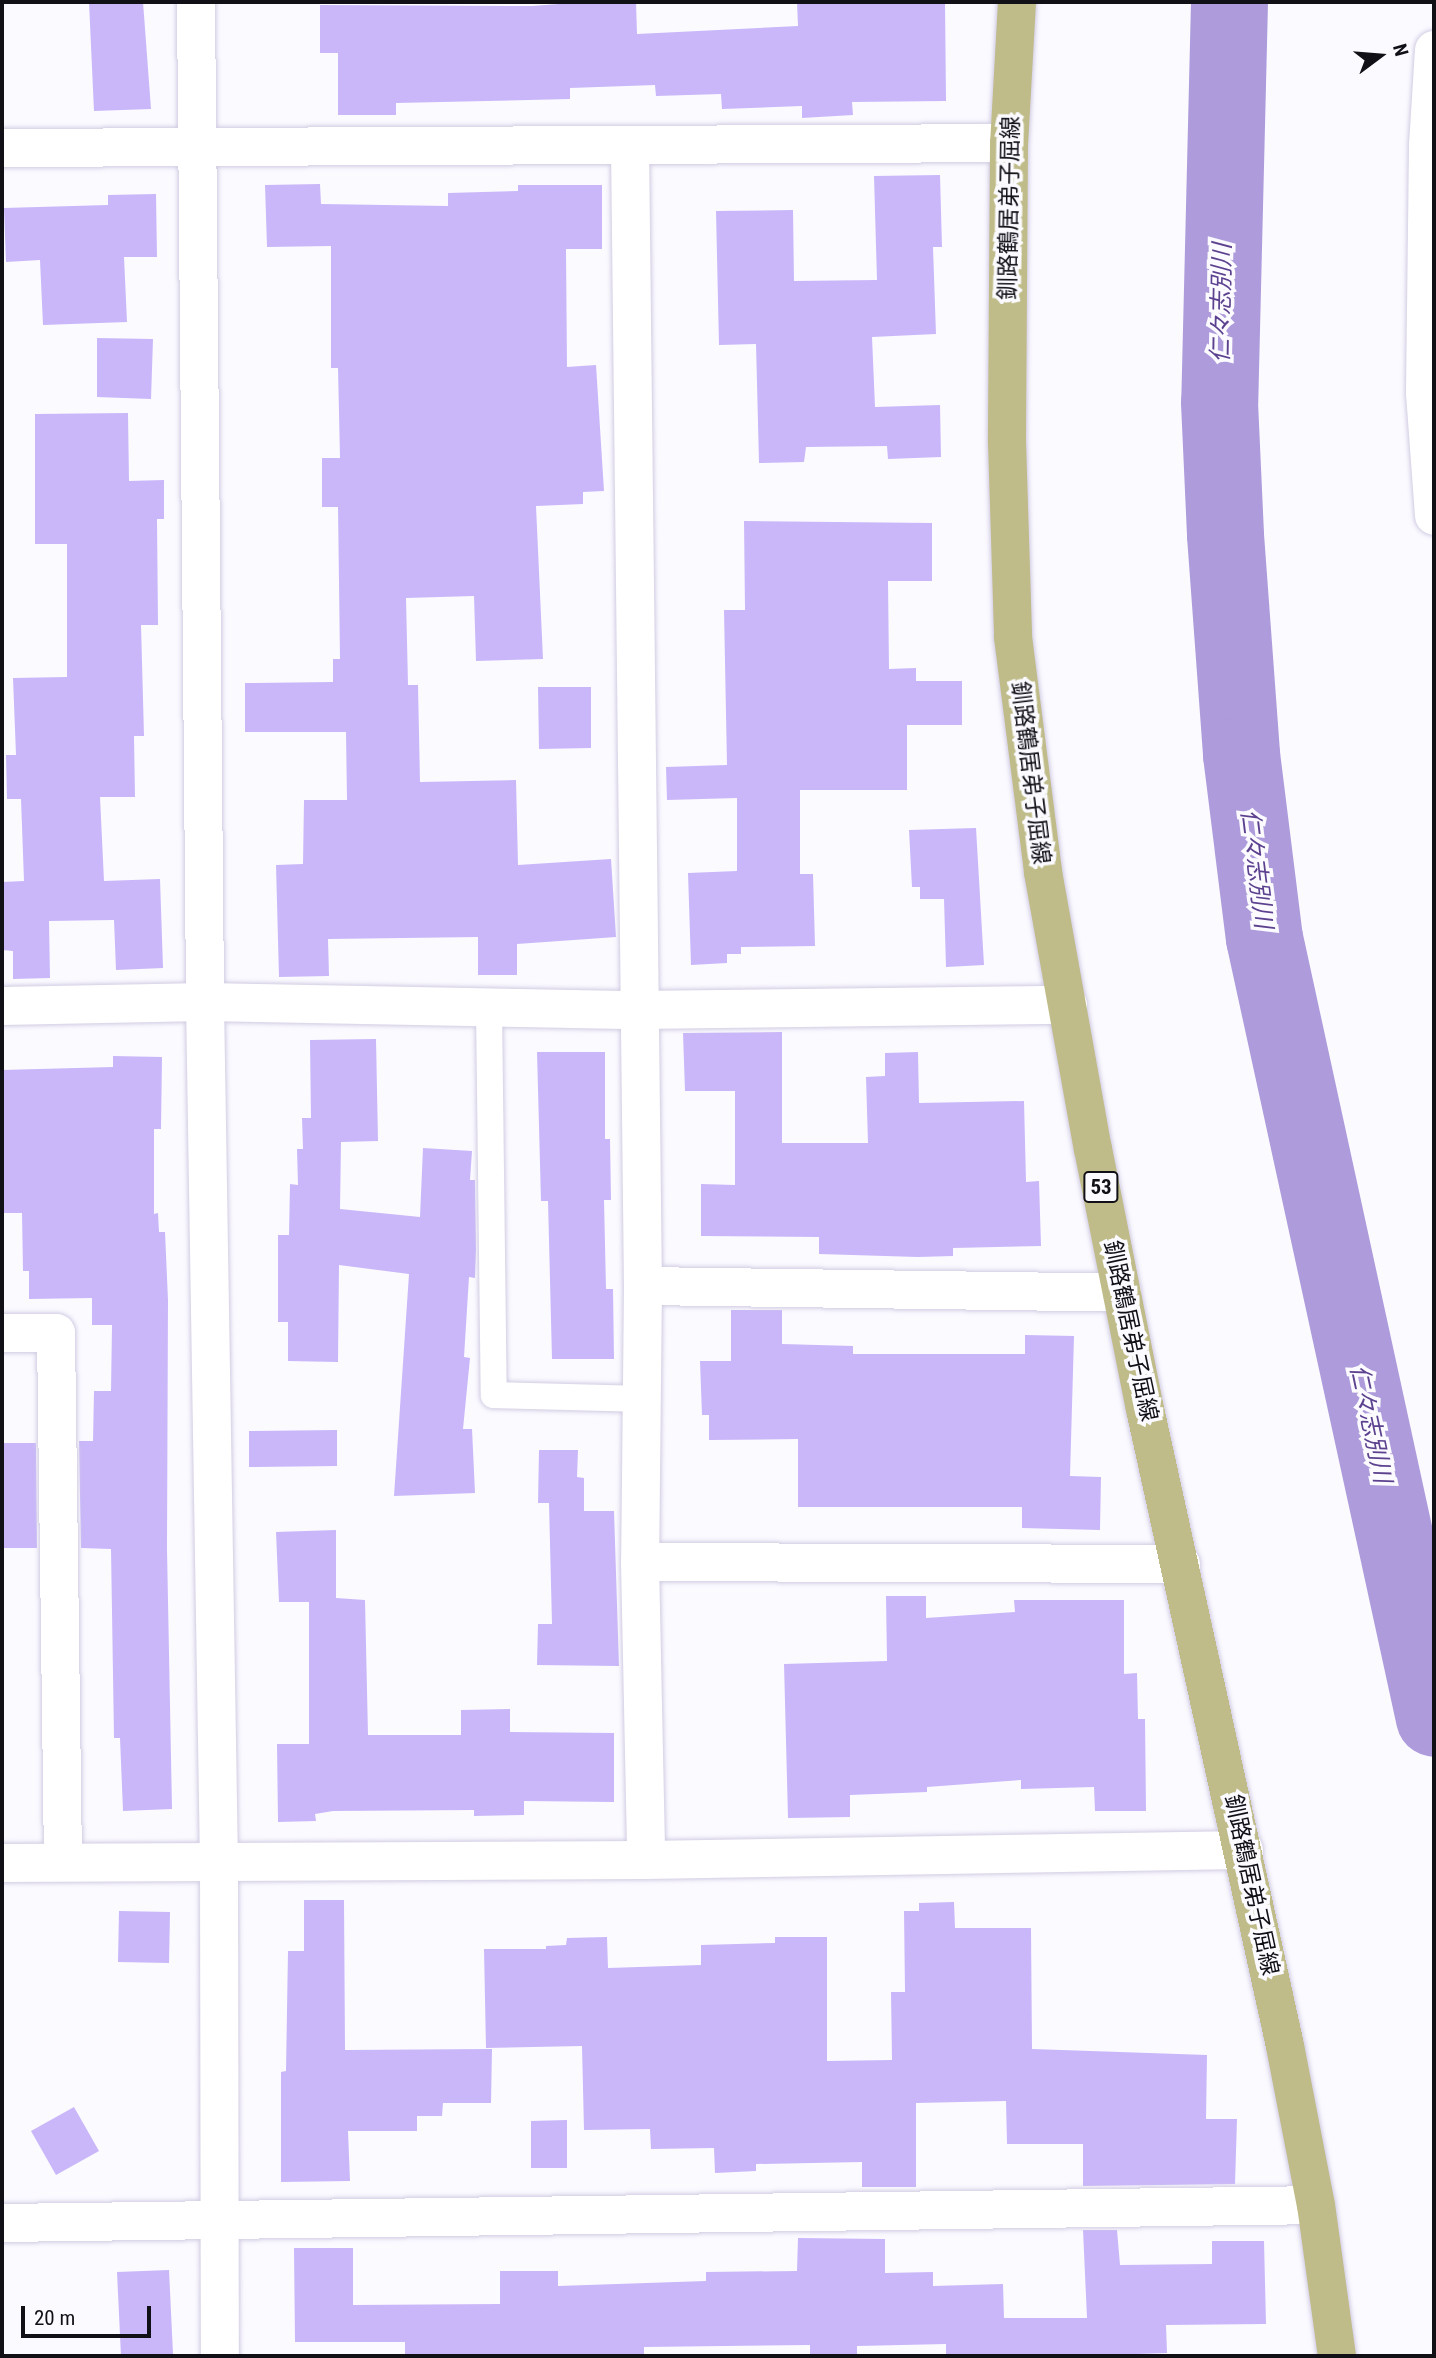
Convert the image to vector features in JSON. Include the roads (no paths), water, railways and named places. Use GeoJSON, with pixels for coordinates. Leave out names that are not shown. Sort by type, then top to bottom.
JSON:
{"type":"FeatureCollection","features":[{"type":"Feature","properties":{"kind":"main road","name":"釧路鶴居弟子屈線"},"geometry":{"type":"LineString","coordinates":[[1017,2],[1009,143],[1007,442],[1013,637],[1042,872],[1122,1293],[1244,1850],[1316,2205],[1337,2356]]}},
{"type":"Feature","properties":{"kind":"street"},"geometry":{"type":"LineString","coordinates":[[196,2],[205,1002],[219,1863],[220,2356]]}},
{"type":"Feature","properties":{"kind":"street"},"geometry":{"type":"LineString","coordinates":[[1434,50],[1428,146],[1425,393],[1434,516]]}},
{"type":"Feature","properties":{"kind":"street"},"geometry":{"type":"LineString","coordinates":[[2,148],[1009,143]]}},
{"type":"Feature","properties":{"kind":"street"},"geometry":{"type":"LineString","coordinates":[[630,145],[643,1286],[640,1562],[646,1860]]}},
{"type":"Feature","properties":{"kind":"street"},"geometry":{"type":"LineString","coordinates":[[2,1006],[205,1002],[638,1010],[1068,1005]]}},
{"type":"Feature","properties":{"kind":"street"},"geometry":{"type":"LineString","coordinates":[[643,1286],[1122,1293]]}},
{"type":"Feature","properties":{"kind":"street"},"geometry":{"type":"LineString","coordinates":[[2,1333],[56,1333],[63,1862]]}},
{"type":"Feature","properties":{"kind":"street"},"geometry":{"type":"LineString","coordinates":[[640,1562],[1181,1564]]}},
{"type":"Feature","properties":{"kind":"street"},"geometry":{"type":"LineString","coordinates":[[2,1863],[646,1860],[1244,1850]]}},
{"type":"Feature","properties":{"kind":"street"},"geometry":{"type":"LineString","coordinates":[[2,2223],[1316,2205]]}},
{"type":"Feature","properties":{"kind":"lane"},"geometry":{"type":"LineString","coordinates":[[489,1008],[494,1395],[642,1399]]}},
{"type":"Feature","properties":{"kind":"waterway","name":"仁々志別川"},"geometry":{"type":"LineString","coordinates":[[1229,2],[1219,402],[1225,535],[1241,754],[1264,938],[1434,1718]]}}]}
